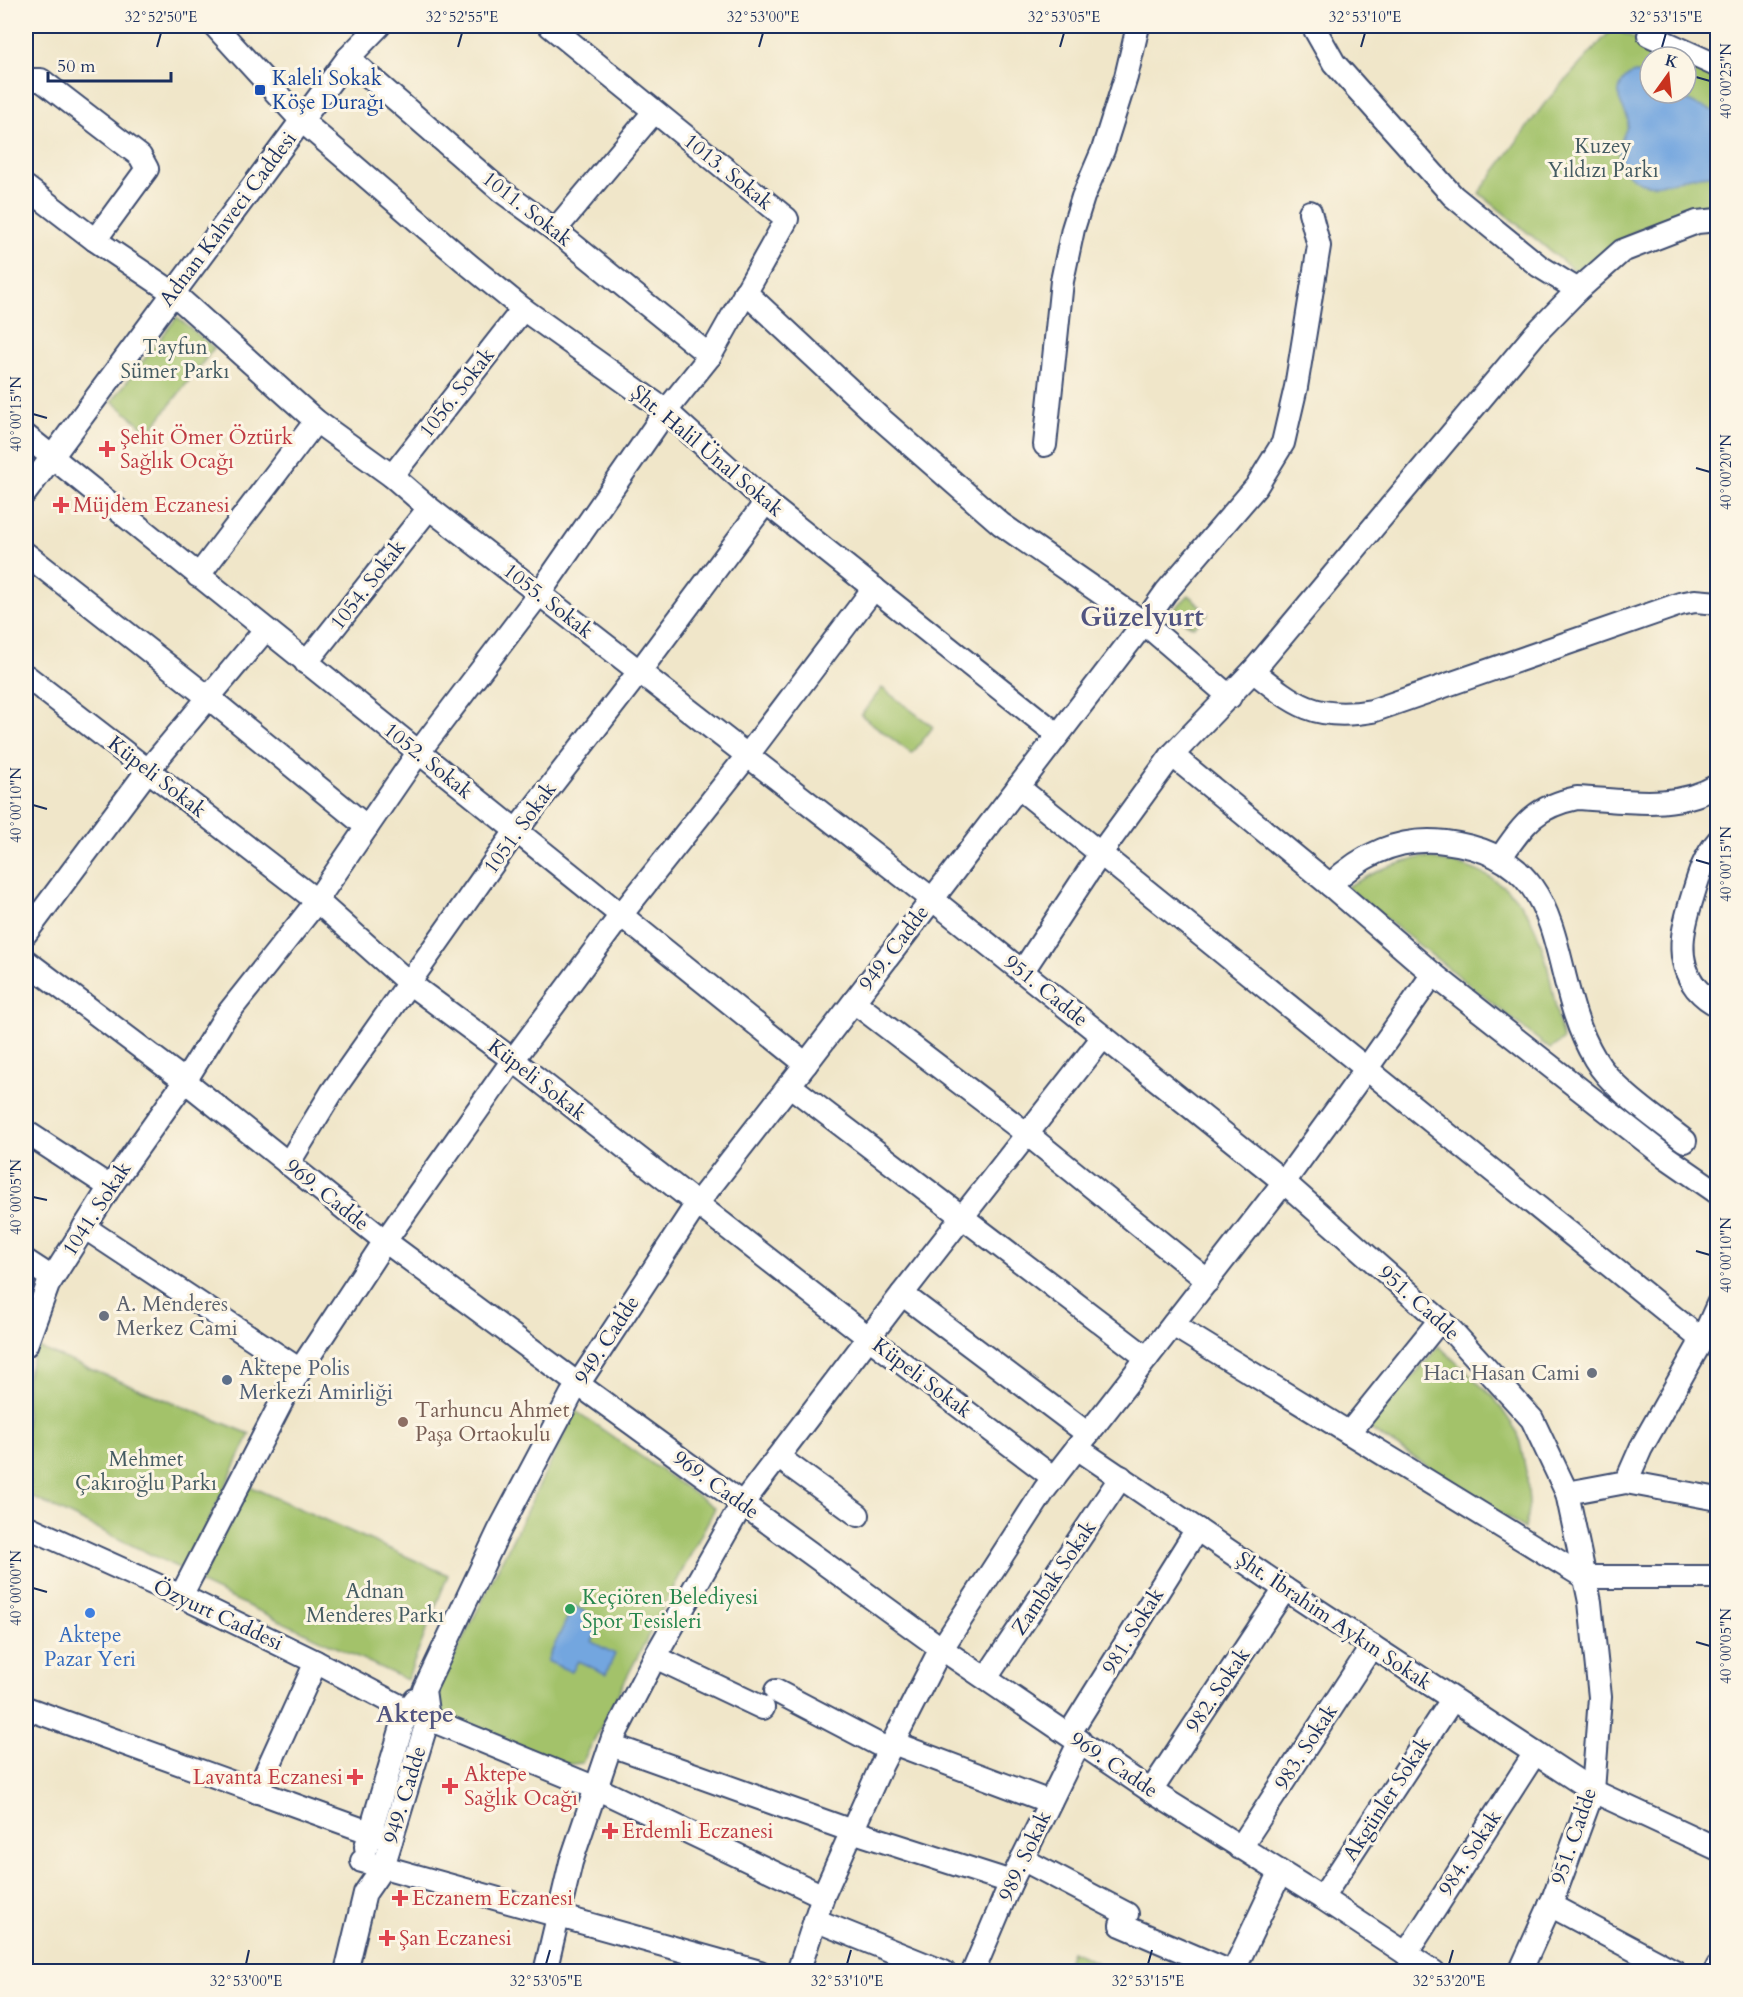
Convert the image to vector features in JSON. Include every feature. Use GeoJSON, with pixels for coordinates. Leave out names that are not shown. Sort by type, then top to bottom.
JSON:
{"type":"FeatureCollection","features":[{"type":"Feature","properties":{"kind":"street","name":"Şht. Halil Ünal Sokak"},"geometry":{"type":"LineString","coordinates":[[215,26],[302,121],[523,309],[666,411],[766,502],[1058,735]]}},
{"type":"Feature","properties":{"kind":"street","name":"Adnan Kahveci Caddesi"},"geometry":{"type":"LineString","coordinates":[[26,492],[172,292],[348,58],[379,26]]}},
{"type":"Feature","properties":{"kind":"street","name":"1013. Sokak"},"geometry":{"type":"LineString","coordinates":[[418,753],[539,594],[666,411],[710,356],[787,219],[550,26]]}},
{"type":"Feature","properties":{"kind":"street"},"geometry":{"type":"LineString","coordinates":[[1045,445],[1062,281],[1073,229],[1083,197],[1103,150],[1126,77],[1138,26]]}},
{"type":"Feature","properties":{"kind":"street"},"geometry":{"type":"LineString","coordinates":[[1313,26],[1334,63],[1453,196],[1539,266],[1578,290]]}},
{"type":"Feature","properties":{"kind":"street"},"geometry":{"type":"LineString","coordinates":[[1649,34],[1718,66]]}},
{"type":"Feature","properties":{"kind":"street","name":"1011. Sokak"},"geometry":{"type":"LineString","coordinates":[[348,58],[500,190],[555,230],[710,356]]}},
{"type":"Feature","properties":{"kind":"street"},"geometry":{"type":"LineString","coordinates":[[26,80],[41,80],[140,156],[147,169],[95,240]]}},
{"type":"Feature","properties":{"kind":"street"},"geometry":{"type":"LineString","coordinates":[[555,230],[654,112]]}},
{"type":"Feature","properties":{"kind":"street","name":"1055. Sokak"},"geometry":{"type":"LineString","coordinates":[[26,187],[95,240],[172,292],[316,421],[392,476],[429,508],[932,899]]}},
{"type":"Feature","properties":{"kind":"street","name":"949. Cadde"},"geometry":{"type":"LineString","coordinates":[[349,1971],[365,1893],[381,1836],[427,1724],[424,1690],[498,1531],[578,1384],[696,1205],[854,1002],[1166,592],[1256,488],[1283,443],[1296,387],[1320,246],[1310,212]]}},
{"type":"Feature","properties":{"kind":"street"},"geometry":{"type":"LineString","coordinates":[[1022,972],[1100,854],[1172,755],[1253,671],[1535,334],[1578,290],[1622,251],[1697,222],[1718,220]]}},
{"type":"Feature","properties":{"kind":"street"},"geometry":{"type":"LineString","coordinates":[[745,292],[881,419],[1000,524],[1144,623],[1230,697]]}},
{"type":"Feature","properties":{"kind":"street","name":"1056. Sokak"},"geometry":{"type":"LineString","coordinates":[[392,476],[523,309]]}},
{"type":"Feature","properties":{"kind":"street"},"geometry":{"type":"LineString","coordinates":[[198,576],[316,421]]}},
{"type":"Feature","properties":{"kind":"street","name":"1052. Sokak"},"geometry":{"type":"LineString","coordinates":[[26,436],[806,1064]]}},
{"type":"Feature","properties":{"kind":"street","name":"1051. Sokak"},"geometry":{"type":"LineString","coordinates":[[288,1164],[332,1092],[516,831],[766,502]]}},
{"type":"Feature","properties":{"kind":"street","name":"1054. Sokak"},"geometry":{"type":"LineString","coordinates":[[306,663],[429,508]]}},
{"type":"Feature","properties":{"kind":"street"},"geometry":{"type":"LineString","coordinates":[[26,554],[367,828]]}},
{"type":"Feature","properties":{"kind":"street"},"geometry":{"type":"LineString","coordinates":[[181,1596],[283,1399],[385,1241],[513,1060],[621,915],[747,756],[874,588]]}},
{"type":"Feature","properties":{"kind":"street"},"geometry":{"type":"LineString","coordinates":[[1253,671],[1288,699],[1308,709],[1349,715],[1372,711],[1680,604],[1695,601],[1718,603]]}},
{"type":"Feature","properties":{"kind":"street"},"geometry":{"type":"LineString","coordinates":[[26,933],[148,770],[266,630]]}},
{"type":"Feature","properties":{"kind":"street","name":"Küpeli Sokak"},"geometry":{"type":"LineString","coordinates":[[26,676],[317,901],[409,983],[513,1060],[696,1205],[1054,1478]]}},
{"type":"Feature","properties":{"kind":"street","name":"1041. Sokak"},"geometry":{"type":"LineString","coordinates":[[26,1345],[48,1285],[110,1187],[185,1081],[225,1017],[317,901],[418,753]]}},
{"type":"Feature","properties":{"kind":"street"},"geometry":{"type":"LineString","coordinates":[[1172,755],[1330,885],[1433,974],[1666,1157],[1718,1193]]}},
{"type":"Feature","properties":{"kind":"street"},"geometry":{"type":"LineString","coordinates":[[1500,858],[1522,826],[1549,806],[1563,801],[1577,798],[1664,802],[1696,796],[1718,785]]}},
{"type":"Feature","properties":{"kind":"street"},"geometry":{"type":"LineString","coordinates":[[1018,787],[1702,1340]]}},
{"type":"Feature","properties":{"kind":"street"},"geometry":{"type":"LineString","coordinates":[[1330,885],[1348,868],[1366,857],[1412,842],[1437,841],[1462,844],[1483,850],[1516,869],[1532,886],[1545,908],[1578,1025],[1596,1062],[1610,1080],[1685,1141]]}},
{"type":"Feature","properties":{"kind":"street"},"geometry":{"type":"LineString","coordinates":[[1718,841],[1703,863],[1682,938],[1682,954],[1690,980],[1701,993],[1718,1005]]}},
{"type":"Feature","properties":{"kind":"street","name":"951. Cadde"},"geometry":{"type":"LineString","coordinates":[[932,899],[1284,1182],[1452,1331],[1533,1419],[1567,1493],[1590,1602],[1600,1697],[1593,1791],[1550,1905],[1520,1971]]}},
{"type":"Feature","properties":{"kind":"street","name":"969. Cadde"},"geometry":{"type":"LineString","coordinates":[[26,961],[185,1081],[385,1241],[942,1649],[1151,1791],[1434,1971]]}},
{"type":"Feature","properties":{"kind":"street"},"geometry":{"type":"LineString","coordinates":[[798,1971],[823,1896],[852,1831],[891,1747],[942,1649],[1054,1478],[1284,1182],[1433,974]]}},
{"type":"Feature","properties":{"kind":"street"},"geometry":{"type":"LineString","coordinates":[[854,1002],[1027,1134],[1208,1281]]}},
{"type":"Feature","properties":{"kind":"street"},"geometry":{"type":"LineString","coordinates":[[545,1971],[571,1862],[611,1745],[655,1657],[742,1504],[1103,1037]]}},
{"type":"Feature","properties":{"kind":"street"},"geometry":{"type":"LineString","coordinates":[[789,1085],[1147,1358]]}},
{"type":"Feature","properties":{"kind":"street"},"geometry":{"type":"LineString","coordinates":[[26,1132],[110,1187]]}},
{"type":"Feature","properties":{"kind":"street"},"geometry":{"type":"LineString","coordinates":[[84,1227],[300,1370]]}},
{"type":"Feature","properties":{"kind":"street"},"geometry":{"type":"LineString","coordinates":[[26,1261],[52,1278]]}},
{"type":"Feature","properties":{"kind":"street","name":"Şht. İbrahim Aykın Sokak"},"geometry":{"type":"LineString","coordinates":[[903,1294],[1083,1441],[1121,1478],[1452,1700],[1593,1791],[1718,1849]]}},
{"type":"Feature","properties":{"kind":"street"},"geometry":{"type":"LineString","coordinates":[[1626,1482],[1641,1448],[1702,1340],[1718,1304]]}},
{"type":"Feature","properties":{"kind":"street"},"geometry":{"type":"LineString","coordinates":[[1349,1433],[1440,1320]]}},
{"type":"Feature","properties":{"kind":"street"},"geometry":{"type":"LineString","coordinates":[[1173,1325],[1584,1577],[1718,1577]]}},
{"type":"Feature","properties":{"kind":"street"},"geometry":{"type":"LineString","coordinates":[[778,1457],[858,1515]]}},
{"type":"Feature","properties":{"kind":"street","name":"Zambak Sokak"},"geometry":{"type":"LineString","coordinates":[[986,1678],[1121,1478]]}},
{"type":"Feature","properties":{"kind":"street"},"geometry":{"type":"LineString","coordinates":[[1567,1493],[1626,1482],[1718,1499]]}},
{"type":"Feature","properties":{"kind":"street","name":"Özyurt Caddesi"},"geometry":{"type":"LineString","coordinates":[[26,1526],[181,1596],[316,1662],[405,1714],[594,1792],[823,1896]]}},
{"type":"Feature","properties":{"kind":"street","name":"981. Sokak"},"geometry":{"type":"LineString","coordinates":[[1074,1738],[1197,1529]]}},
{"type":"Feature","properties":{"kind":"street","name":"982. Sokak"},"geometry":{"type":"LineString","coordinates":[[1151,1791],[1285,1589]]}},
{"type":"Feature","properties":{"kind":"street","name":"983. Sokak"},"geometry":{"type":"LineString","coordinates":[[1240,1848],[1371,1646]]}},
{"type":"Feature","properties":{"kind":"street"},"geometry":{"type":"LineString","coordinates":[[655,1657],[891,1747],[1050,1802]]}},
{"type":"Feature","properties":{"kind":"street"},"geometry":{"type":"LineString","coordinates":[[257,1792],[316,1662]]}},
{"type":"Feature","properties":{"kind":"street"},"geometry":{"type":"LineString","coordinates":[[26,1708],[381,1836],[405,1714],[424,1690]]}},
{"type":"Feature","properties":{"kind":"street","name":"Akgünler Sokak"},"geometry":{"type":"LineString","coordinates":[[1322,1898],[1452,1700]]}},
{"type":"Feature","properties":{"kind":"street","name":"989. Sokak"},"geometry":{"type":"LineString","coordinates":[[973,1971],[1011,1882],[1050,1802],[1074,1738]]}},
{"type":"Feature","properties":{"kind":"street"},"geometry":{"type":"LineString","coordinates":[[611,1745],[852,1831],[1011,1882]]}},
{"type":"Feature","properties":{"kind":"street","name":"984. Sokak"},"geometry":{"type":"LineString","coordinates":[[1406,1954],[1535,1753]]}},
{"type":"Feature","properties":{"kind":"street"},"geometry":{"type":"LineString","coordinates":[[1022,1859],[1126,1914],[1121,1925],[1232,1971],[1280,1873]]}},
{"type":"Feature","properties":{"kind":"street"},"geometry":{"type":"LineString","coordinates":[[372,1868],[760,1971]]}},
{"type":"Feature","properties":{"kind":"street"},"geometry":{"type":"LineString","coordinates":[[1550,1905],[1676,1971]]}},
{"type":"Feature","properties":{"kind":"street"},"geometry":{"type":"LineString","coordinates":[[815,1920],[944,1971]]}},
{"type":"Feature","properties":{"kind":"street"},"geometry":{"type":"LineString","coordinates":[[1714,1971],[1718,1966]]}},
{"type":"Feature","properties":{"kind":"green space","name":"Kuzey Yıldızı Parkı"},"geometry":{"type":"Polygon","coordinates":[[[1613,28],[1649,45],[1638,45],[1638,105],[1698,105],[1698,68],[1717,77],[1717,214],[1635,231],[1575,271],[1479,193],[1545,103],[1613,28]]]}},
{"type":"Feature","properties":{"kind":"green space","name":"Tayfun Sümer Parkı"},"geometry":{"type":"Polygon","coordinates":[[[177,317],[214,348],[149,432],[112,401],[177,317]]]}},
{"type":"Feature","properties":{"kind":"green space"},"geometry":{"type":"Polygon","coordinates":[[[1189,595],[1208,614],[1194,627],[1169,614],[1189,595]]]}},
{"type":"Feature","properties":{"kind":"green space"},"geometry":{"type":"Polygon","coordinates":[[[882,688],[933,727],[912,754],[861,715],[882,688]]]}},
{"type":"Feature","properties":{"kind":"green space"},"geometry":{"type":"Polygon","coordinates":[[[1422,857],[1467,867],[1494,880],[1514,896],[1529,916],[1539,938],[1563,1040],[1550,1049],[1346,887],[1387,867],[1422,857]]]}},
{"type":"Feature","properties":{"kind":"green space"},"geometry":{"type":"Polygon","coordinates":[[[1439,1346],[1495,1399],[1518,1433],[1527,1476],[1529,1504],[1525,1529],[1368,1428],[1439,1346]]]}},
{"type":"Feature","properties":{"kind":"green space","name":"Mehmet Çakıroğlu Parkı"},"geometry":{"type":"Polygon","coordinates":[[[36,1347],[250,1434],[185,1571],[26,1494],[26,1380],[36,1347]]]}},
{"type":"Feature","properties":{"kind":"green space","name":"Keçiören Belediyesi Spor Tesisleri"},"geometry":{"type":"Polygon","coordinates":[[[576,1411],[715,1508],[582,1763],[562,1765],[428,1710],[576,1411]]]}},
{"type":"Feature","properties":{"kind":"green space","name":"Adnan Menderes Parkı"},"geometry":{"type":"Polygon","coordinates":[[[249,1486],[448,1575],[407,1680],[199,1583],[249,1486]]]}},
{"type":"Feature","properties":{"kind":"green space"},"geometry":{"type":"Polygon","coordinates":[[[1071,1951],[1115,1971],[1064,1971],[1071,1951]]]}},
{"type":"Feature","properties":{"kind":"water"},"geometry":{"type":"Polygon","coordinates":[[[1638,73],[1638,105],[1696,105],[1717,112],[1717,174],[1649,184],[1636,180],[1628,173],[1619,154],[1628,122],[1619,92],[1624,80],[1638,73]]]}},
{"type":"Feature","properties":{"kind":"water"},"geometry":{"type":"Polygon","coordinates":[[[573,1606],[603,1620],[592,1642],[615,1654],[606,1674],[578,1661],[572,1672],[547,1661],[573,1606]]]}},
{"type":"Feature","properties":{"kind":"place","name":"Kaleli Sokak Köşe Durağı"},"geometry":{"type":"Point","coordinates":[260,90]}},
{"type":"Feature","properties":{"kind":"place","name":"Şehit Ömer Öztürk Sağlık Ocağı"},"geometry":{"type":"Point","coordinates":[107,449]}},
{"type":"Feature","properties":{"kind":"place","name":"Müjdem Eczanesi"},"geometry":{"type":"Point","coordinates":[61,505]}},
{"type":"Feature","properties":{"kind":"place","name":"A. Menderes Merkez Cami"},"geometry":{"type":"Point","coordinates":[104,1316]}},
{"type":"Feature","properties":{"kind":"place","name":"Hacı Hasan Cami"},"geometry":{"type":"Point","coordinates":[1592,1373]}},
{"type":"Feature","properties":{"kind":"place","name":"Aktepe Polis Merkezi Amirliği"},"geometry":{"type":"Point","coordinates":[227,1380]}},
{"type":"Feature","properties":{"kind":"place","name":"Tarhuncu Ahmet Paşa Ortaokulu"},"geometry":{"type":"Point","coordinates":[403,1422]}},
{"type":"Feature","properties":{"kind":"place","name":"Keçiören Belediyesi Spor Tesisleri"},"geometry":{"type":"Point","coordinates":[570,1609]}},
{"type":"Feature","properties":{"kind":"place","name":"Aktepe Pazar Yeri"},"geometry":{"type":"Point","coordinates":[90,1613]}},
{"type":"Feature","properties":{"kind":"place","name":"Lavanta Eczanesi"},"geometry":{"type":"Point","coordinates":[355,1777]}},
{"type":"Feature","properties":{"kind":"place","name":"Aktepe Sağlık Ocağı"},"geometry":{"type":"Point","coordinates":[450,1786]}},
{"type":"Feature","properties":{"kind":"place","name":"Erdemli Eczanesi"},"geometry":{"type":"Point","coordinates":[610,1831]}},
{"type":"Feature","properties":{"kind":"place","name":"Eczanem Eczanesi"},"geometry":{"type":"Point","coordinates":[400,1898]}},
{"type":"Feature","properties":{"kind":"place","name":"Şan Eczanesi"},"geometry":{"type":"Point","coordinates":[387,1938]}},
{"type":"Feature","properties":{"kind":"district","name":"Güzelyurt"},"geometry":{"type":"Point","coordinates":[1142,617]}},
{"type":"Feature","properties":{"kind":"district","name":"Aktepe"},"geometry":{"type":"Point","coordinates":[415,1714]}}]}
